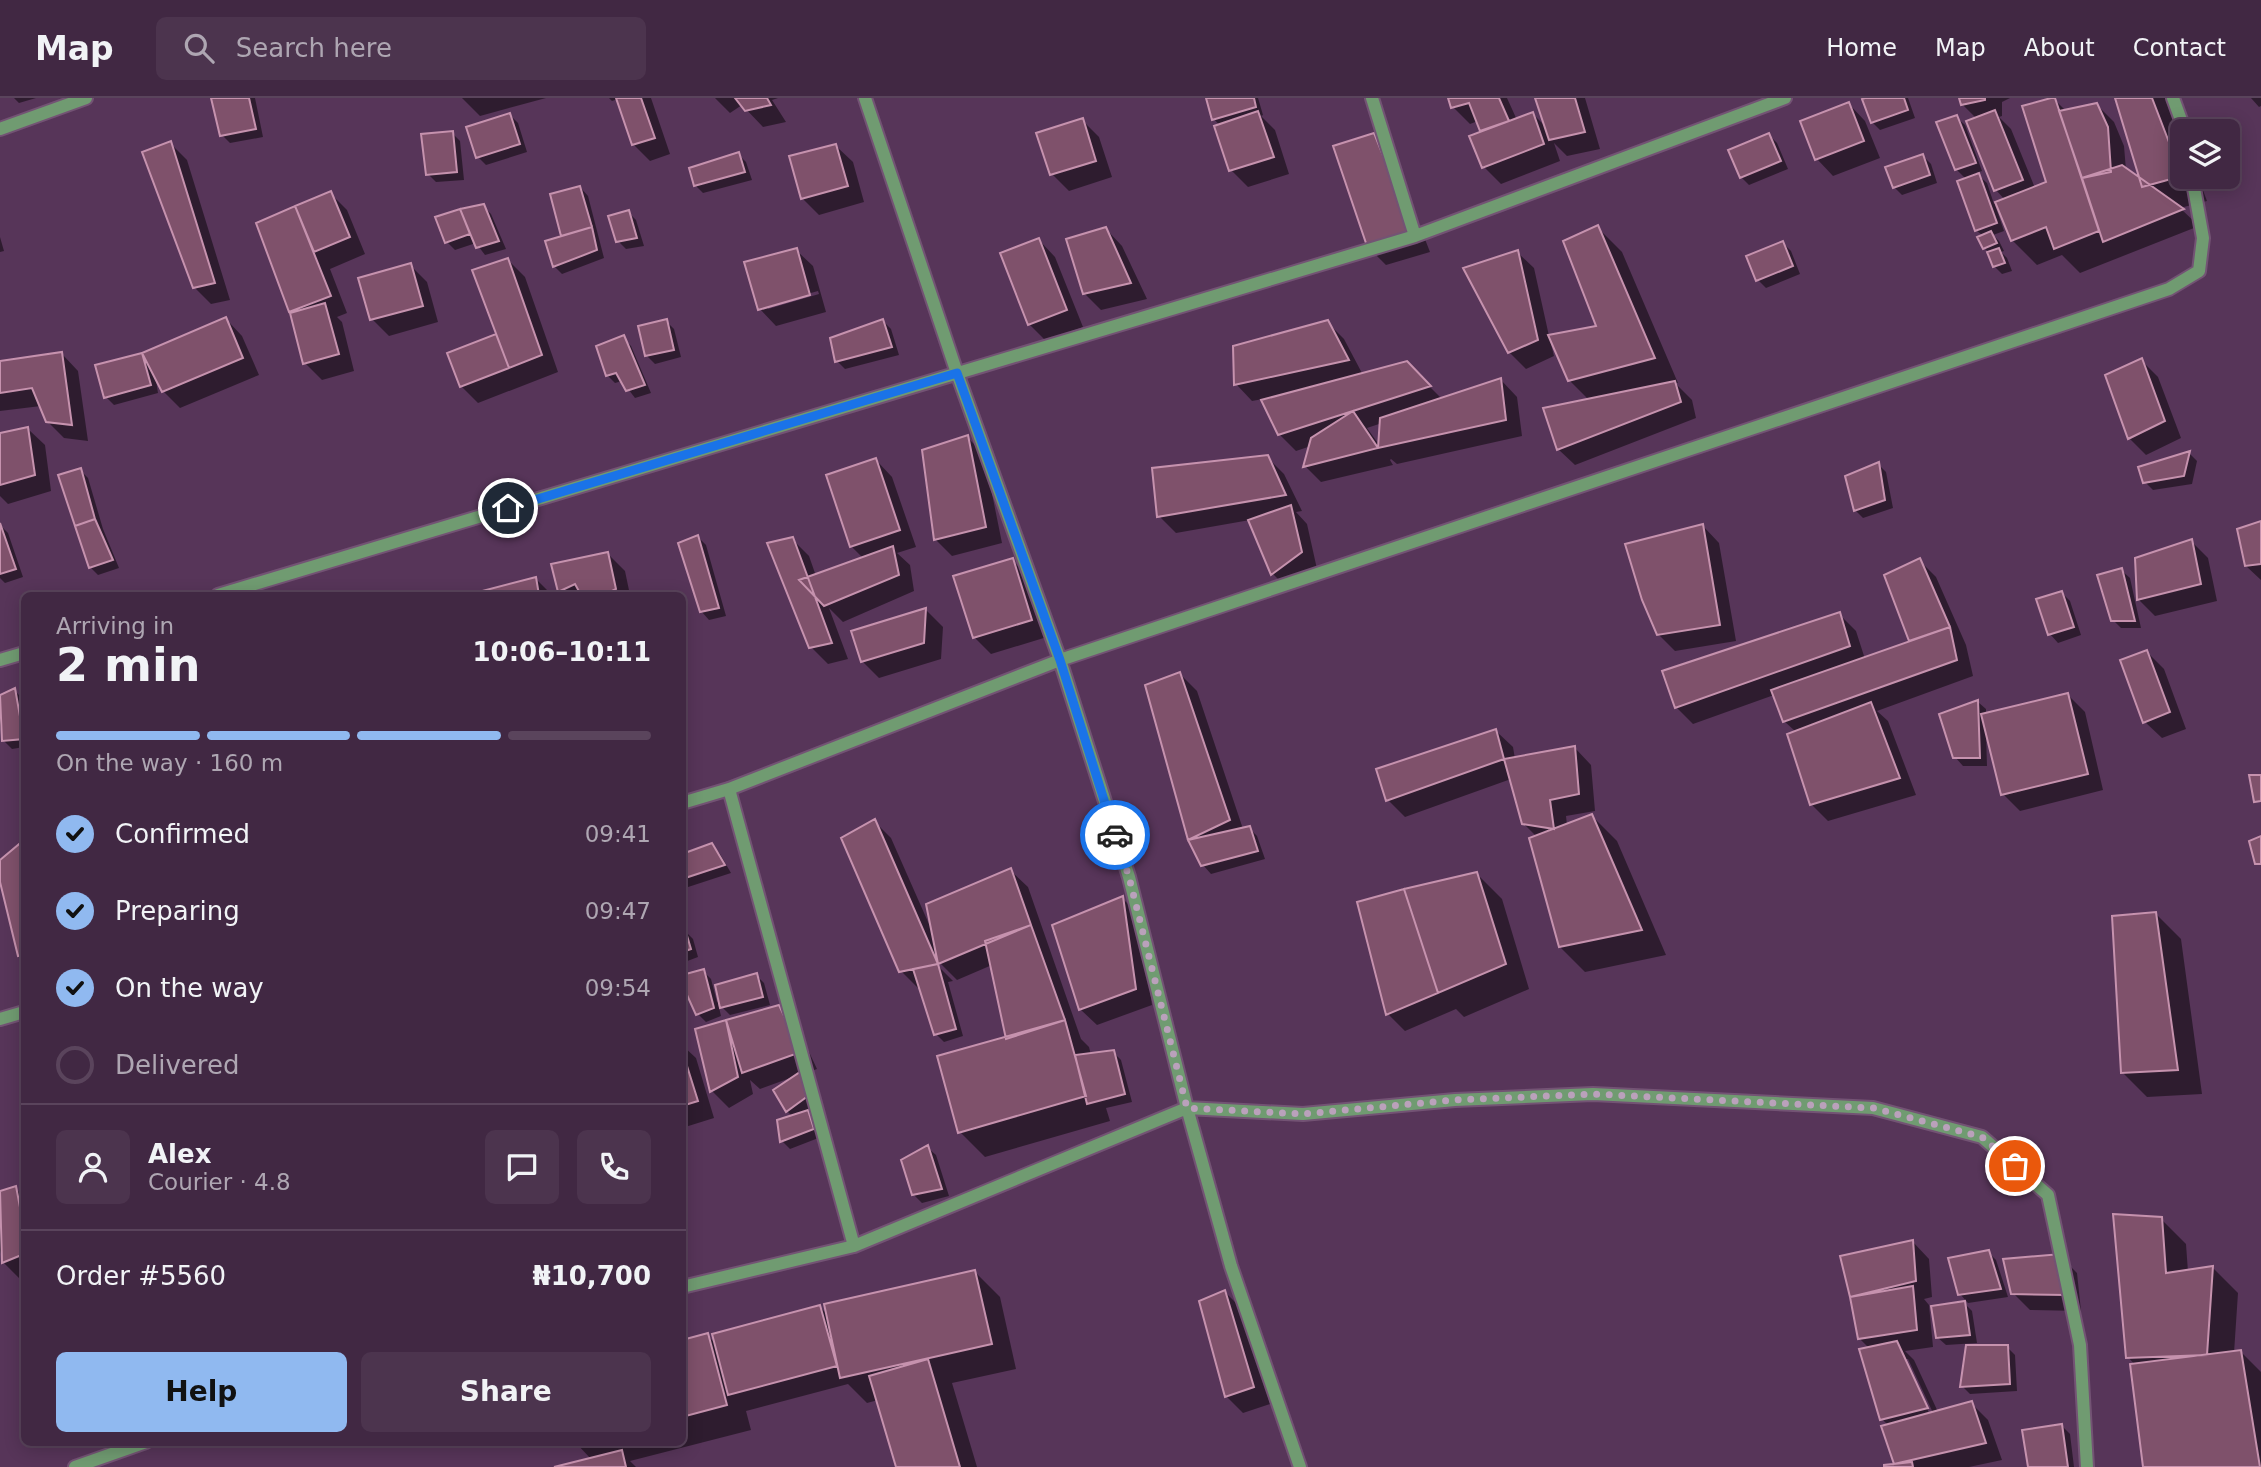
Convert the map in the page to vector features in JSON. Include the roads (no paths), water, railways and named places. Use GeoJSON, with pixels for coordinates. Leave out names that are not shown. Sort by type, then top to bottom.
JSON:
{"type":"FeatureCollection","features":[{"type":"Feature","properties":{"kind":"street"},"geometry":{"type":"LineString","coordinates":[[0,129],[86,98]]}},
{"type":"Feature","properties":{"kind":"street"},"geometry":{"type":"LineString","coordinates":[[865,98],[957,373],[1060,660],[1129,877],[1187,1108],[1231,1266],[1300,1467]]}},
{"type":"Feature","properties":{"kind":"street"},"geometry":{"type":"LineString","coordinates":[[1372,98],[1415,236]]}},
{"type":"Feature","properties":{"kind":"street"},"geometry":{"type":"LineString","coordinates":[[228,592],[1415,236],[1784,98]]}},
{"type":"Feature","properties":{"kind":"street"},"geometry":{"type":"LineString","coordinates":[[2173,98],[2181,119]]}},
{"type":"Feature","properties":{"kind":"street"},"geometry":{"type":"LineString","coordinates":[[686,802],[729,789],[1060,660],[2169,289],[2199,271],[2203,237],[2194,189]]}},
{"type":"Feature","properties":{"kind":"street"},"geometry":{"type":"LineString","coordinates":[[0,660],[21,654]]}},
{"type":"Feature","properties":{"kind":"street"},"geometry":{"type":"LineString","coordinates":[[729,789],[854,1246]]}},
{"type":"Feature","properties":{"kind":"street"},"geometry":{"type":"LineString","coordinates":[[0,1019],[21,1013]]}},
{"type":"Feature","properties":{"kind":"street"},"geometry":{"type":"LineString","coordinates":[[686,1286],[854,1246],[1187,1108],[1303,1114],[1455,1100],[1593,1094],[1873,1108],[1982,1137],[2048,1195],[2080,1345],[2087,1467]]}},
{"type":"Feature","properties":{"kind":"street"},"geometry":{"type":"LineString","coordinates":[[75,1467],[135,1446]]}}]}
